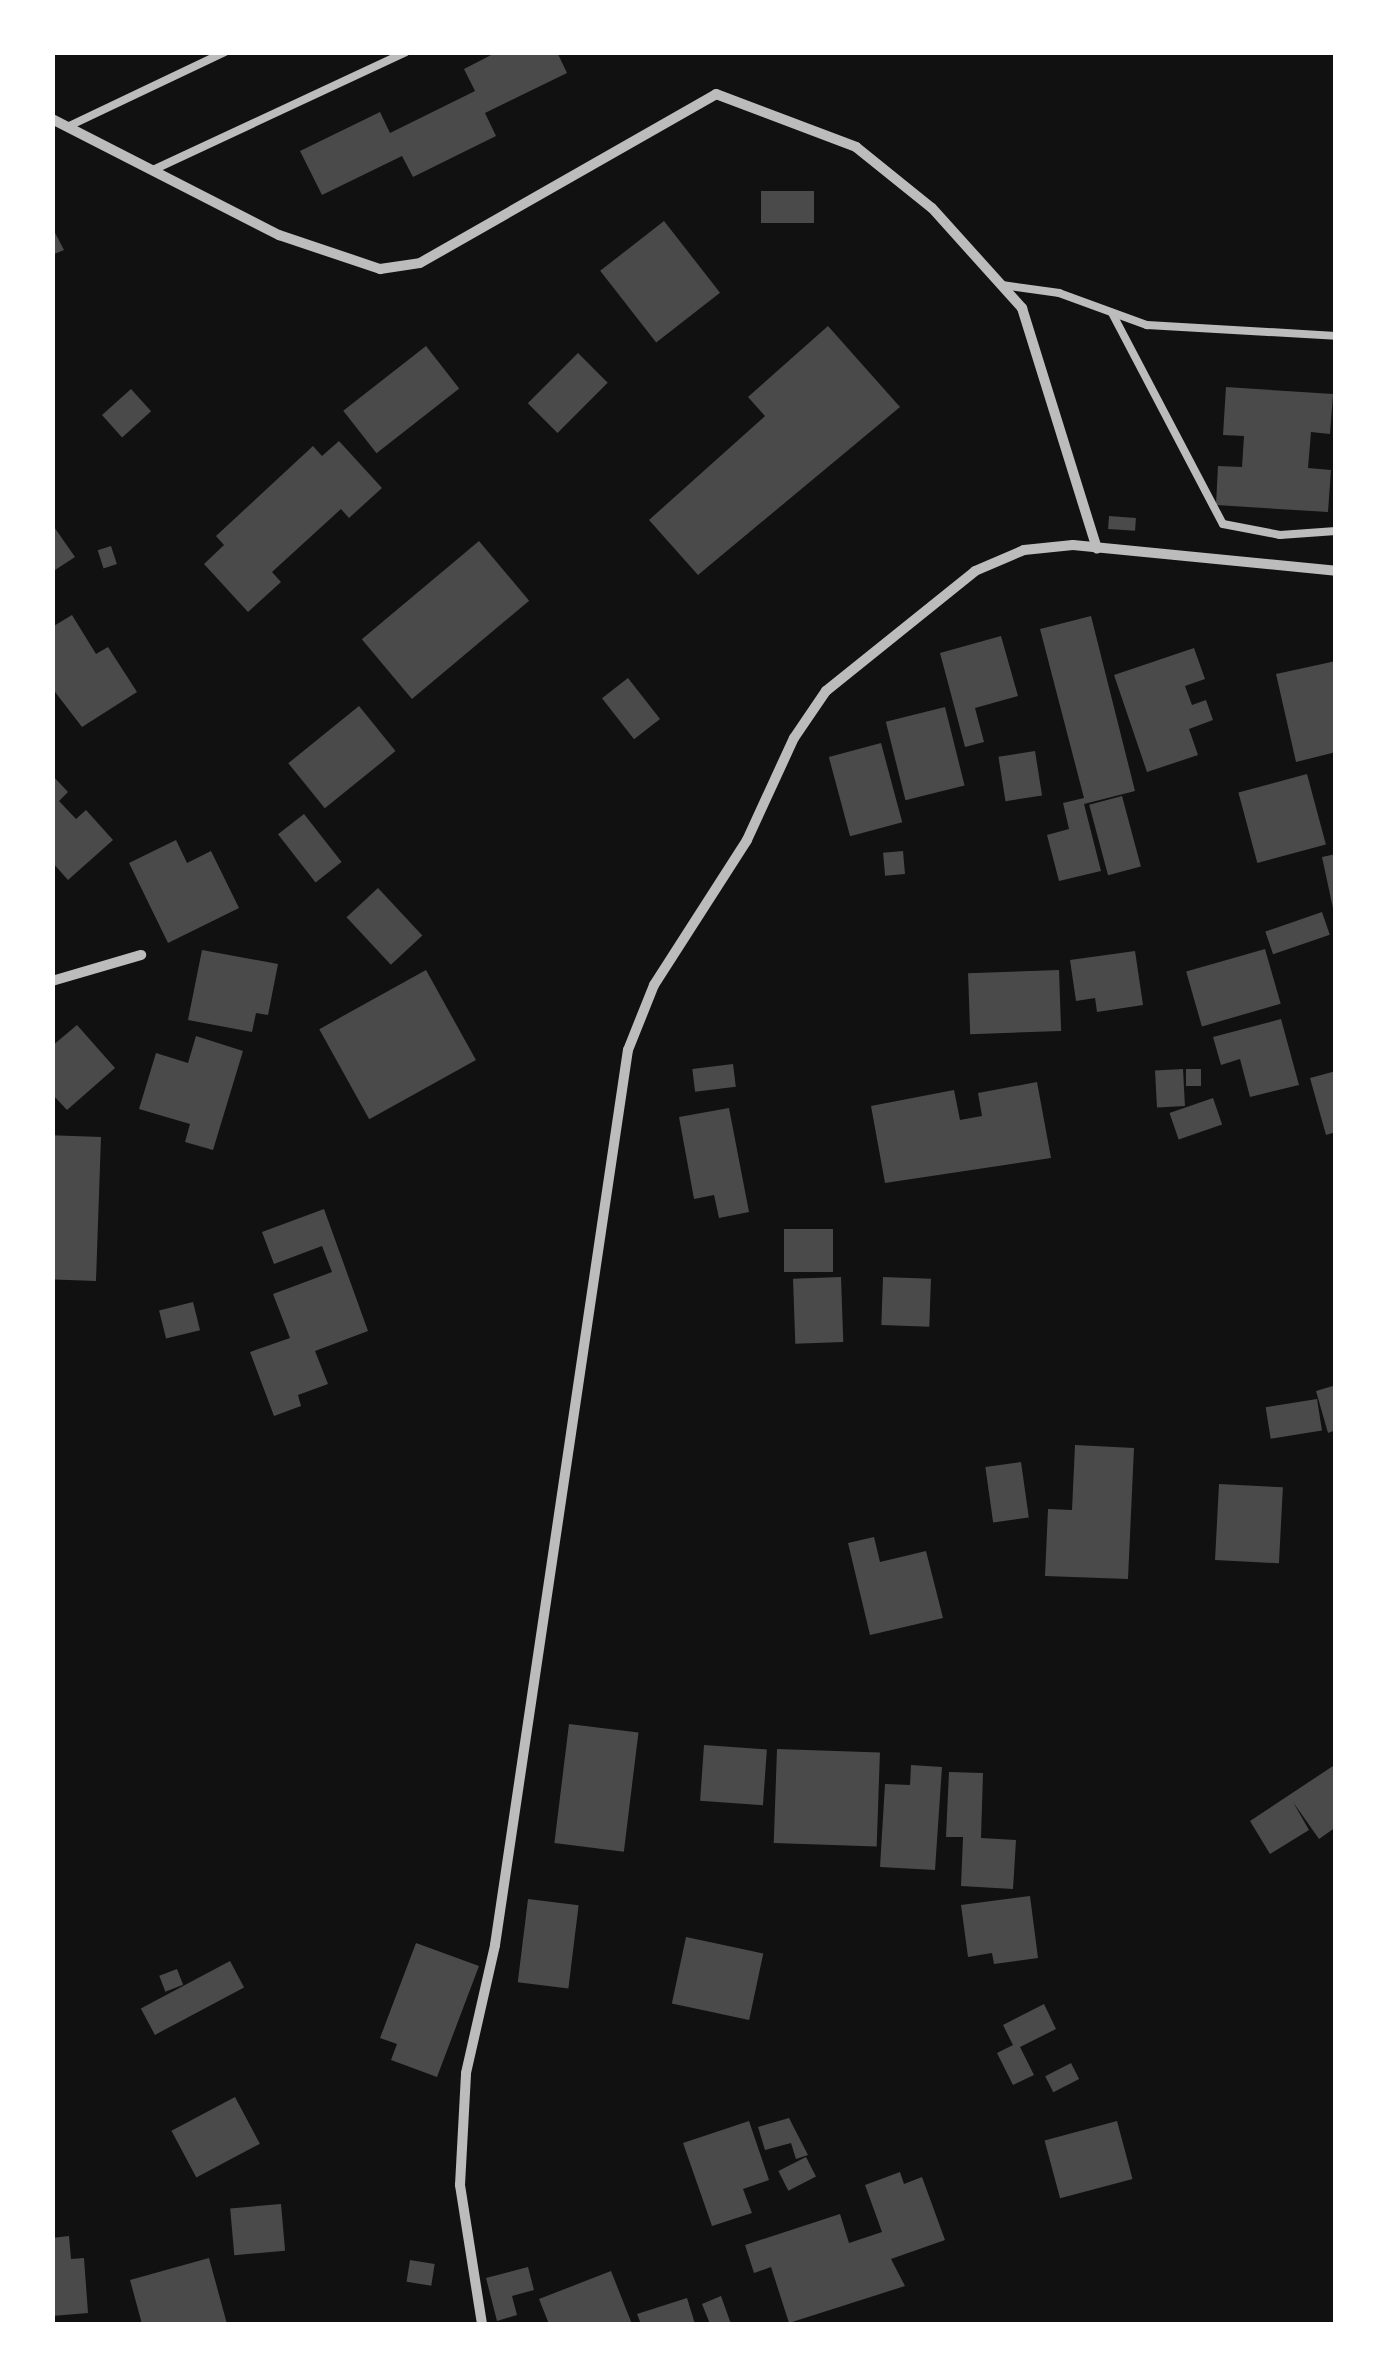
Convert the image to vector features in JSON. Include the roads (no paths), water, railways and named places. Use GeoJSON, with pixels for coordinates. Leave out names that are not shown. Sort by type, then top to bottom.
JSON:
{"type":"FeatureCollection","features":[{"type":"Feature","properties":{"kind":"street"},"geometry":{"type":"LineString","coordinates":[[52,119],[278,235],[380,269],[420,263],[716,94],[856,147],[932,208],[1022,308],[1097,549]]}},
{"type":"Feature","properties":{"kind":"street"},"geometry":{"type":"LineString","coordinates":[[482,2324],[460,2185],[466,2073],[495,1945],[628,1050],[654,985],[747,840],[794,738],[826,690],[975,571],[1024,550],[1072,544],[1336,572]]}},
{"type":"Feature","properties":{"kind":"street"},"geometry":{"type":"LineString","coordinates":[[52,981],[141,955]]}},
{"type":"Feature","properties":{"kind":"lane"},"geometry":{"type":"LineString","coordinates":[[67,126],[225,52]]}},
{"type":"Feature","properties":{"kind":"lane"},"geometry":{"type":"LineString","coordinates":[[153,170],[406,52]]}},
{"type":"Feature","properties":{"kind":"lane"},"geometry":{"type":"LineString","coordinates":[[1001,285],[1059,293],[1147,325],[1336,336]]}},
{"type":"Feature","properties":{"kind":"lane"},"geometry":{"type":"LineString","coordinates":[[1112,313],[1223,524],[1280,535],[1336,531]]}}]}
